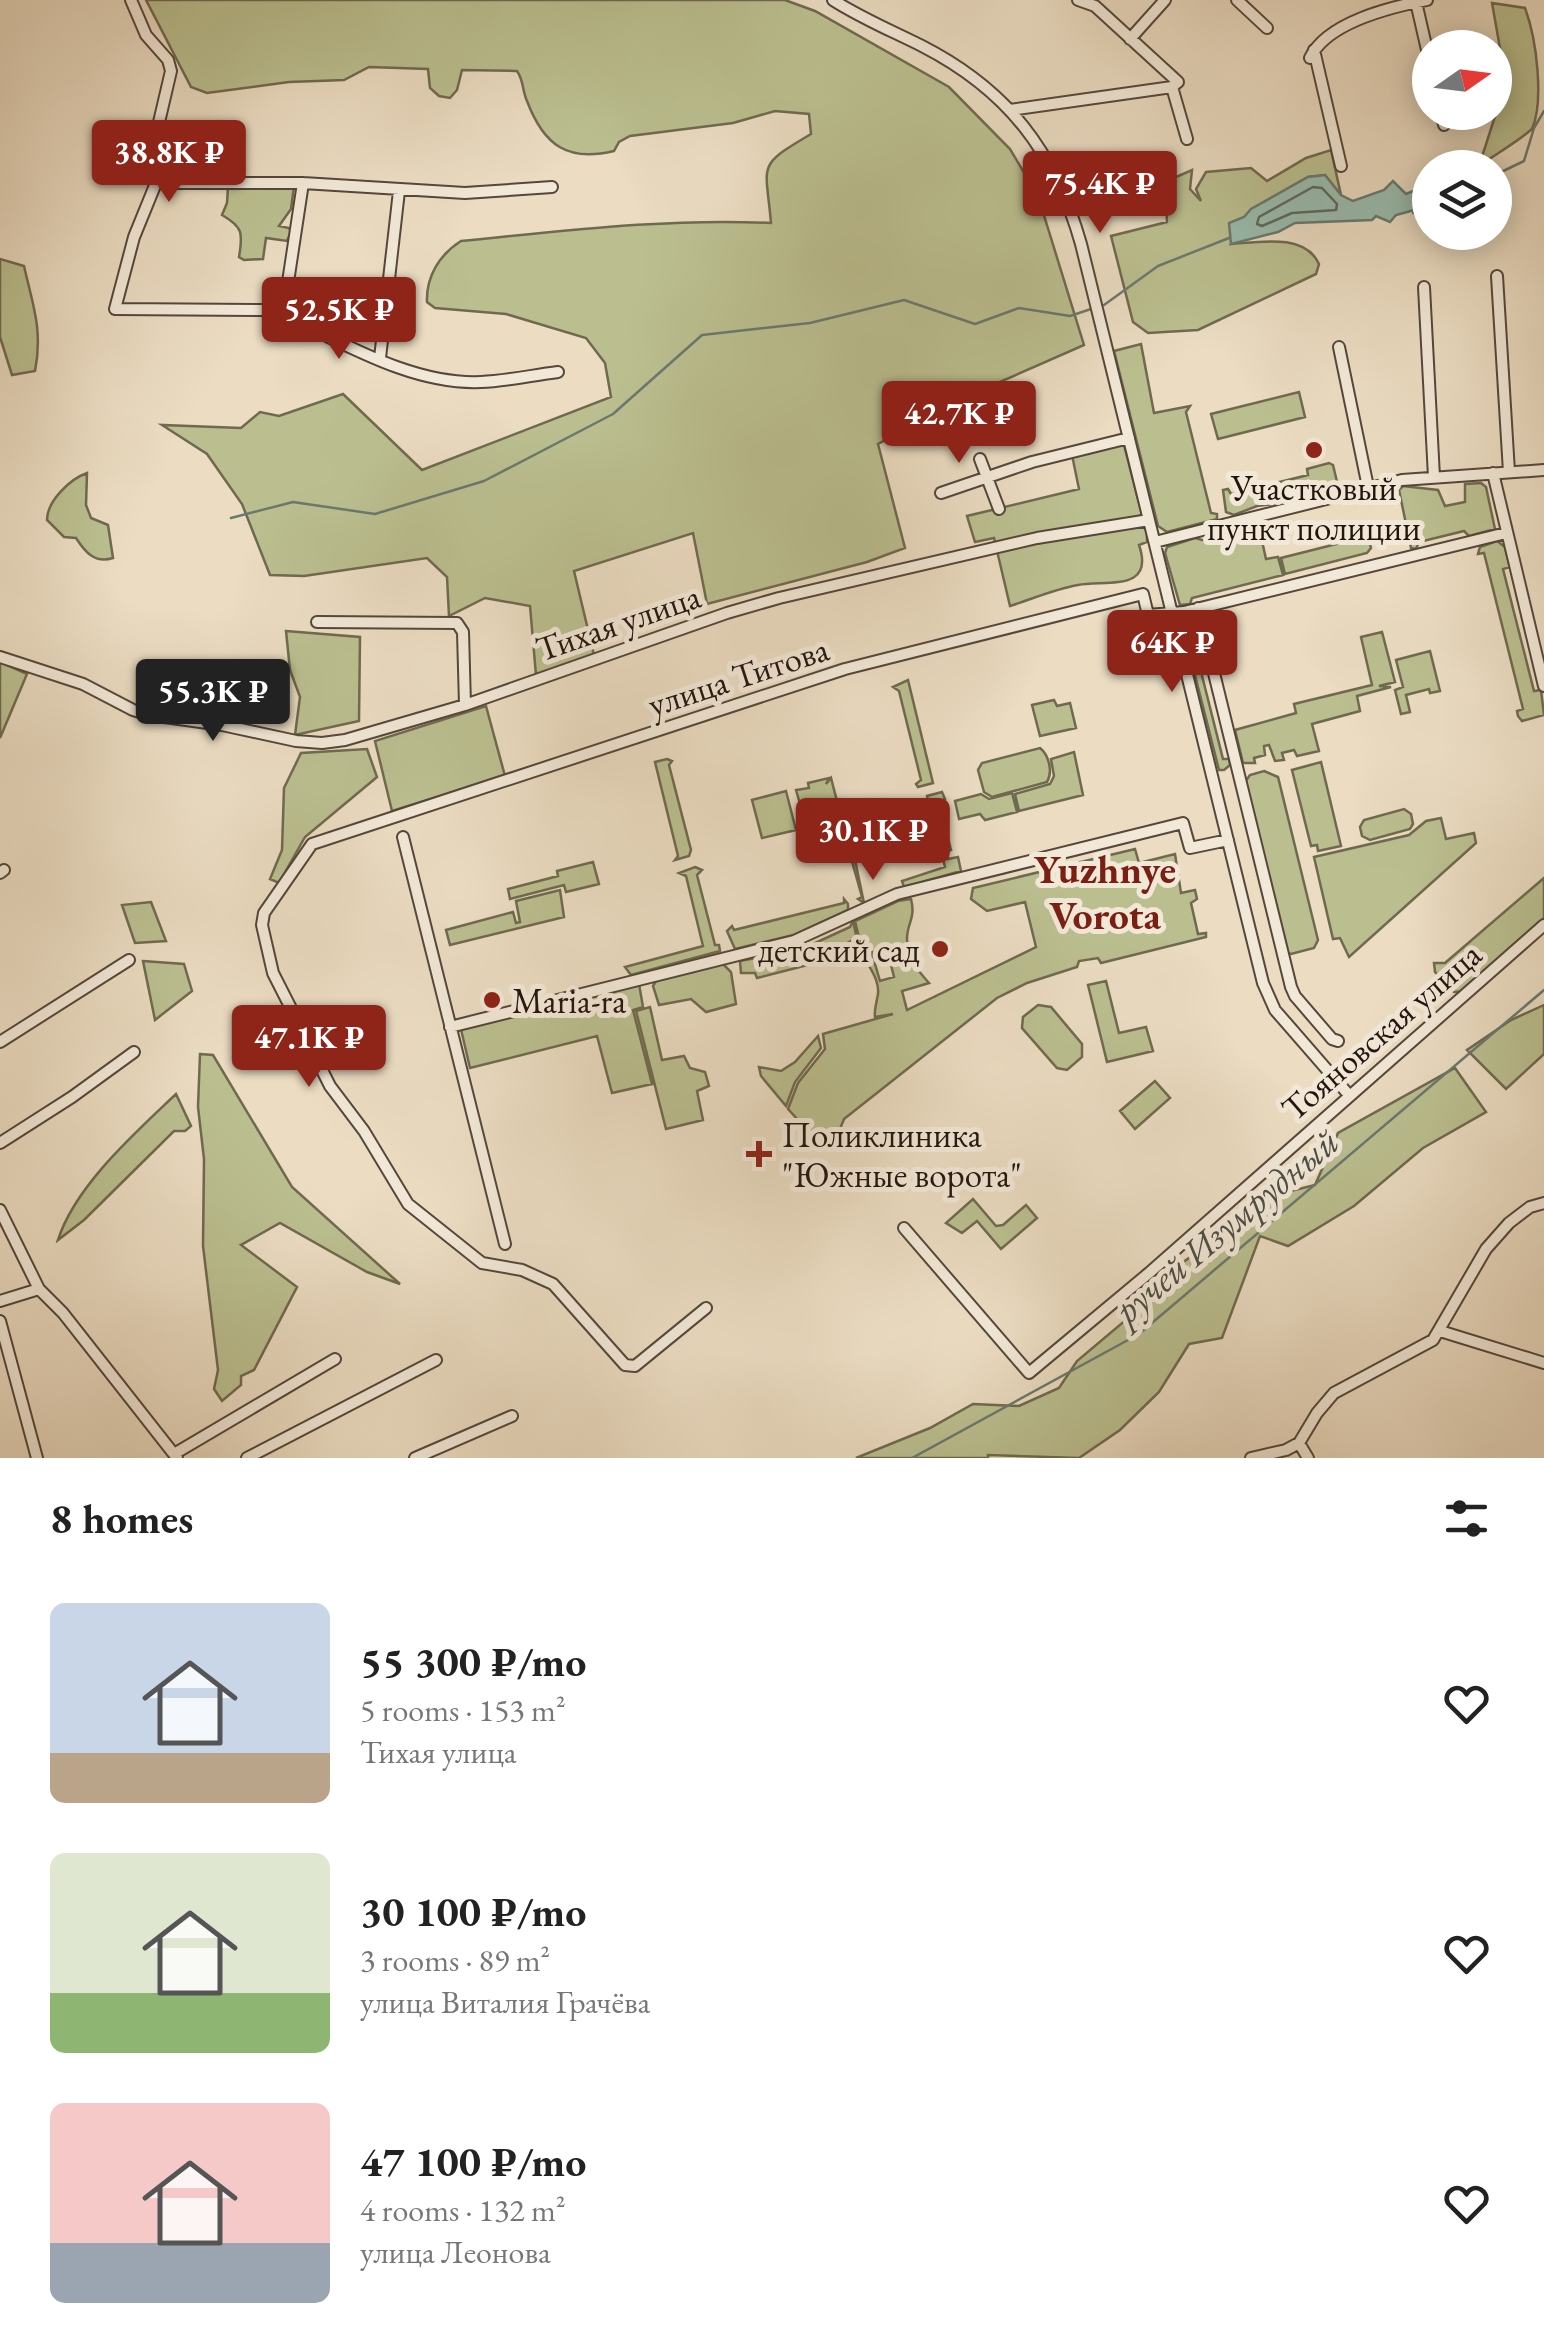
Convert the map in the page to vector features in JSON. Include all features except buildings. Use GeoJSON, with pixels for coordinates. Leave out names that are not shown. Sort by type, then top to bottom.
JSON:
{"type":"FeatureCollection","features":[{"type":"Feature","properties":{"kind":"street"},"geometry":{"type":"LineString","coordinates":[[131,0],[146,35],[168,60],[171,71],[156,136],[156,183],[134,237],[115,309],[236,308],[284,315],[418,374],[448,381],[481,382],[558,372]]}},
{"type":"Feature","properties":{"kind":"street"},"geometry":{"type":"LineString","coordinates":[[833,0],[968,72],[1010,110],[1046,156],[1074,219],[1268,997],[1349,1095]]}},
{"type":"Feature","properties":{"kind":"street"},"geometry":{"type":"LineString","coordinates":[[1078,0],[1095,6],[1175,84],[1187,139]]}},
{"type":"Feature","properties":{"kind":"street"},"geometry":{"type":"LineString","coordinates":[[1130,39],[1166,0]]}},
{"type":"Feature","properties":{"kind":"street"},"geometry":{"type":"LineString","coordinates":[[1237,0],[1267,28]]}},
{"type":"Feature","properties":{"kind":"street"},"geometry":{"type":"LineString","coordinates":[[1342,166],[1312,54],[1371,12],[1421,1],[1425,30]]}},
{"type":"Feature","properties":{"kind":"street"},"geometry":{"type":"LineString","coordinates":[[1010,110],[1175,84]]}},
{"type":"Feature","properties":{"kind":"street"},"geometry":{"type":"LineString","coordinates":[[156,183],[303,183],[465,194],[552,187]]}},
{"type":"Feature","properties":{"kind":"street"},"geometry":{"type":"LineString","coordinates":[[284,315],[303,183]]}},
{"type":"Feature","properties":{"kind":"street"},"geometry":{"type":"LineString","coordinates":[[380,358],[399,191]]}},
{"type":"Feature","properties":{"kind":"street"},"geometry":{"type":"LineString","coordinates":[[1496,276],[1509,472]]}},
{"type":"Feature","properties":{"kind":"street"},"geometry":{"type":"LineString","coordinates":[[1424,287],[1434,477]]}},
{"type":"Feature","properties":{"kind":"street"},"geometry":{"type":"LineString","coordinates":[[1339,348],[1368,487]]}},
{"type":"Feature","properties":{"kind":"street"},"geometry":{"type":"LineString","coordinates":[[941,492],[1032,462],[1129,438]]}},
{"type":"Feature","properties":{"kind":"street"},"geometry":{"type":"LineString","coordinates":[[980,459],[998,509]]}},
{"type":"Feature","properties":{"kind":"street"},"geometry":{"type":"LineString","coordinates":[[1155,542],[1368,487],[1434,477],[1544,470]]}},
{"type":"Feature","properties":{"kind":"street"},"geometry":{"type":"LineString","coordinates":[[1493,473],[1544,686]]}},
{"type":"Feature","properties":{"kind":"street","name":"Тихая улица"},"geometry":{"type":"LineString","coordinates":[[0,658],[83,684],[150,715],[322,743],[465,705],[779,598],[1023,541],[1149,520]]}},
{"type":"Feature","properties":{"kind":"street"},"geometry":{"type":"LineString","coordinates":[[1172,613],[1506,533]]}},
{"type":"Feature","properties":{"kind":"street","name":"улица Титова"},"geometry":{"type":"LineString","coordinates":[[706,1308],[636,1366],[625,1365],[554,1284],[522,1270],[482,1263],[408,1204],[364,1131],[330,1086],[273,973],[262,925],[264,913],[312,844],[900,654],[1143,594],[1148,615],[1172,613]]}},
{"type":"Feature","properties":{"kind":"street"},"geometry":{"type":"LineString","coordinates":[[1198,608],[1291,986],[1299,1002],[1338,1041]]}},
{"type":"Feature","properties":{"kind":"street"},"geometry":{"type":"LineString","coordinates":[[316,622],[458,623],[463,632],[465,705]]}},
{"type":"Feature","properties":{"kind":"street"},"geometry":{"type":"LineString","coordinates":[[450,1027],[794,941],[896,894],[1183,823],[1190,848],[1228,840]]}},
{"type":"Feature","properties":{"kind":"street"},"geometry":{"type":"LineString","coordinates":[[403,837],[505,1244]]}},
{"type":"Feature","properties":{"kind":"street","name":"Тояновская улица"},"geometry":{"type":"LineString","coordinates":[[904,1228],[1029,1374],[1544,925]]}},
{"type":"Feature","properties":{"kind":"street"},"geometry":{"type":"LineString","coordinates":[[0,1042],[130,960]]}},
{"type":"Feature","properties":{"kind":"street"},"geometry":{"type":"LineString","coordinates":[[0,1143],[134,1052]]}},
{"type":"Feature","properties":{"kind":"street"},"geometry":{"type":"LineString","coordinates":[[1251,1458],[1286,1450],[1298,1443],[1334,1394],[1424,1347],[1440,1331],[1448,1309],[1486,1249],[1509,1223],[1530,1207],[1544,1204]]}},
{"type":"Feature","properties":{"kind":"street"},"geometry":{"type":"LineString","coordinates":[[0,1210],[38,1290],[63,1313],[175,1456],[335,1359]]}},
{"type":"Feature","properties":{"kind":"street"},"geometry":{"type":"LineString","coordinates":[[0,1302],[38,1290]]}},
{"type":"Feature","properties":{"kind":"street"},"geometry":{"type":"LineString","coordinates":[[0,1321],[37,1458]]}},
{"type":"Feature","properties":{"kind":"street"},"geometry":{"type":"LineString","coordinates":[[1440,1331],[1544,1363]]}},
{"type":"Feature","properties":{"kind":"street"},"geometry":{"type":"LineString","coordinates":[[247,1458],[436,1360]]}},
{"type":"Feature","properties":{"kind":"street"},"geometry":{"type":"LineString","coordinates":[[415,1458],[512,1416]]}},
{"type":"Feature","properties":{"kind":"street"},"geometry":{"type":"LineString","coordinates":[[1298,1443],[1308,1458]]}},
{"type":"Feature","properties":{"kind":"green space"},"geometry":{"type":"Polygon","coordinates":[[[146,0],[785,0],[815,11],[949,87],[1010,149],[1038,196],[1084,345],[993,385],[878,444],[905,548],[867,562],[707,604],[693,533],[574,571],[594,655],[536,675],[530,606],[485,598],[449,616],[447,577],[427,558],[304,576],[270,575],[242,504],[207,454],[162,425],[241,428],[260,412],[279,416],[343,394],[422,470],[611,397],[605,363],[586,338],[506,314],[435,308],[427,302],[429,284],[440,260],[461,241],[654,224],[771,223],[768,168],[780,153],[811,134],[809,114],[775,111],[733,123],[630,136],[619,142],[614,151],[583,154],[560,147],[541,129],[517,71],[462,70],[457,90],[450,98],[439,96],[430,88],[428,69],[369,67],[344,80],[289,82],[207,93],[191,87],[146,0]]]}},
{"type":"Feature","properties":{"kind":"green space"},"geometry":{"type":"Polygon","coordinates":[[[1492,3],[1525,8],[1536,53],[1538,103],[1532,129],[1504,150],[1484,150],[1491,130],[1512,130],[1512,30],[1497,30],[1492,3]]]}},
{"type":"Feature","properties":{"kind":"green space"},"geometry":{"type":"Polygon","coordinates":[[[1331,150],[1341,195],[1325,175],[1308,177],[1252,209],[1231,244],[1292,244],[1312,254],[1319,264],[1316,274],[1198,330],[1148,333],[1133,322],[1111,236],[1167,222],[1166,205],[1155,198],[1153,187],[1192,170],[1190,189],[1201,201],[1196,189],[1206,172],[1251,168],[1267,181],[1306,158],[1331,150]]]}},
{"type":"Feature","properties":{"kind":"green space"},"geometry":{"type":"Polygon","coordinates":[[[294,186],[291,209],[279,226],[289,228],[287,241],[266,238],[263,259],[239,257],[240,232],[222,215],[228,187],[294,186]]]}},
{"type":"Feature","properties":{"kind":"green space"},"geometry":{"type":"Polygon","coordinates":[[[0,259],[24,266],[37,330],[35,371],[12,375],[0,337],[0,259]]]}},
{"type":"Feature","properties":{"kind":"green space"},"geometry":{"type":"Polygon","coordinates":[[[1141,344],[1154,413],[1190,406],[1186,412],[1211,513],[1217,514],[1217,519],[1167,532],[1158,526],[1114,351],[1141,344]]]}},
{"type":"Feature","properties":{"kind":"green space"},"geometry":{"type":"Polygon","coordinates":[[[1299,392],[1305,417],[1218,439],[1211,414],[1299,392]]]}},
{"type":"Feature","properties":{"kind":"green space"},"geometry":{"type":"Polygon","coordinates":[[[1120,441],[1147,534],[1147,542],[1139,545],[1140,570],[1125,581],[1078,585],[1010,606],[994,538],[975,542],[967,516],[1079,489],[1072,455],[1120,441]]]}},
{"type":"Feature","properties":{"kind":"green space"},"geometry":{"type":"Polygon","coordinates":[[[1329,463],[1338,486],[1335,490],[1257,506],[1234,515],[1226,512],[1223,490],[1228,489],[1231,494],[1308,475],[1307,469],[1329,463]]]}},
{"type":"Feature","properties":{"kind":"green space"},"geometry":{"type":"Polygon","coordinates":[[[87,473],[86,505],[91,518],[108,525],[113,558],[91,556],[76,538],[64,537],[47,520],[51,505],[61,492],[87,473]]]}},
{"type":"Feature","properties":{"kind":"green space"},"geometry":{"type":"Polygon","coordinates":[[[1481,483],[1486,487],[1495,529],[1469,536],[1464,531],[1419,542],[1416,549],[1411,548],[1399,490],[1403,486],[1438,490],[1445,506],[1465,502],[1465,484],[1481,483]]]}},
{"type":"Feature","properties":{"kind":"green space"},"geometry":{"type":"Polygon","coordinates":[[[1258,523],[1266,559],[1278,557],[1283,575],[1192,598],[1190,604],[1180,605],[1165,553],[1167,547],[1195,538],[1206,541],[1220,532],[1258,523]]]}},
{"type":"Feature","properties":{"kind":"green space"},"geometry":{"type":"Polygon","coordinates":[[[1368,536],[1371,548],[1367,553],[1285,574],[1281,558],[1368,536]]]}},
{"type":"Feature","properties":{"kind":"green space"},"geometry":{"type":"Polygon","coordinates":[[[1497,541],[1505,547],[1510,567],[1503,569],[1534,691],[1541,690],[1544,715],[1522,721],[1517,711],[1523,709],[1484,553],[1478,554],[1480,547],[1497,541]]]}},
{"type":"Feature","properties":{"kind":"green space"},"geometry":{"type":"Polygon","coordinates":[[[1189,617],[1195,623],[1191,632],[1223,759],[1229,759],[1230,765],[1224,770],[1219,770],[1181,620],[1189,617]]]}},
{"type":"Feature","properties":{"kind":"green space"},"geometry":{"type":"Polygon","coordinates":[[[286,631],[360,637],[359,721],[295,735],[300,697],[290,670],[286,631]]]}},
{"type":"Feature","properties":{"kind":"green space"},"geometry":{"type":"Polygon","coordinates":[[[1382,632],[1395,682],[1379,686],[1391,687],[1357,696],[1360,711],[1312,724],[1319,751],[1297,756],[1294,750],[1282,753],[1284,760],[1275,761],[1269,745],[1264,746],[1265,755],[1254,758],[1255,763],[1243,763],[1235,730],[1296,713],[1294,704],[1372,685],[1361,637],[1382,632]]]}},
{"type":"Feature","properties":{"kind":"green space"},"geometry":{"type":"Polygon","coordinates":[[[1430,651],[1440,691],[1430,693],[1429,689],[1406,695],[1410,712],[1401,714],[1395,690],[1403,687],[1396,660],[1430,651]]]}},
{"type":"Feature","properties":{"kind":"green space"},"geometry":{"type":"Polygon","coordinates":[[[0,662],[27,674],[0,738],[0,662]]]}},
{"type":"Feature","properties":{"kind":"green space"},"geometry":{"type":"Polygon","coordinates":[[[908,680],[933,783],[918,787],[916,784],[921,780],[899,691],[893,687],[908,680]]]}},
{"type":"Feature","properties":{"kind":"green space"},"geometry":{"type":"Polygon","coordinates":[[[1054,700],[1057,706],[1070,703],[1076,728],[1040,736],[1032,705],[1054,700]]]}},
{"type":"Feature","properties":{"kind":"green space"},"geometry":{"type":"Polygon","coordinates":[[[486,706],[505,776],[392,811],[375,741],[486,706]]]}},
{"type":"Feature","properties":{"kind":"green space"},"geometry":{"type":"Polygon","coordinates":[[[1040,748],[1049,764],[1047,782],[992,797],[984,792],[978,770],[982,763],[1040,748]]]}},
{"type":"Feature","properties":{"kind":"green space"},"geometry":{"type":"Polygon","coordinates":[[[367,749],[377,777],[305,837],[279,883],[270,879],[282,850],[284,788],[301,753],[367,749]]]}},
{"type":"Feature","properties":{"kind":"green space"},"geometry":{"type":"Polygon","coordinates":[[[1074,752],[1083,795],[1019,811],[1015,794],[1050,784],[1054,776],[1051,759],[1074,752]]]}},
{"type":"Feature","properties":{"kind":"green space"},"geometry":{"type":"Polygon","coordinates":[[[672,761],[669,765],[691,850],[689,856],[675,860],[678,856],[655,762],[672,761]]]}},
{"type":"Feature","properties":{"kind":"green space"},"geometry":{"type":"Polygon","coordinates":[[[1321,762],[1341,846],[1318,851],[1317,845],[1311,846],[1292,770],[1321,762]]]}},
{"type":"Feature","properties":{"kind":"green space"},"geometry":{"type":"Polygon","coordinates":[[[1264,771],[1278,777],[1318,940],[1314,948],[1291,954],[1245,782],[1250,775],[1264,771]]]}},
{"type":"Feature","properties":{"kind":"green space"},"geometry":{"type":"Polygon","coordinates":[[[829,778],[826,784],[831,778],[838,805],[824,809],[824,814],[841,812],[805,821],[796,790],[829,778]]]}},
{"type":"Feature","properties":{"kind":"green space"},"geometry":{"type":"Polygon","coordinates":[[[786,791],[796,830],[762,838],[752,800],[786,791]]]}},
{"type":"Feature","properties":{"kind":"green space"},"geometry":{"type":"Polygon","coordinates":[[[942,792],[945,799],[939,803],[951,850],[946,852],[948,859],[958,857],[961,871],[904,887],[902,881],[945,867],[927,796],[942,792]]]}},
{"type":"Feature","properties":{"kind":"green space"},"geometry":{"type":"Polygon","coordinates":[[[1012,793],[1017,812],[985,820],[980,814],[959,819],[955,801],[981,794],[989,799],[1012,793]]]}},
{"type":"Feature","properties":{"kind":"green space"},"geometry":{"type":"Polygon","coordinates":[[[1404,809],[1411,814],[1410,829],[1370,840],[1362,836],[1360,827],[1364,820],[1404,809]]]}},
{"type":"Feature","properties":{"kind":"green space"},"geometry":{"type":"Polygon","coordinates":[[[851,816],[860,853],[854,855],[864,903],[858,899],[862,897],[849,851],[844,850],[843,845],[852,844],[851,839],[813,851],[806,825],[813,827],[807,823],[851,816]]]}},
{"type":"Feature","properties":{"kind":"green space"},"geometry":{"type":"Polygon","coordinates":[[[1441,818],[1446,839],[1474,833],[1476,843],[1349,957],[1340,938],[1333,939],[1314,857],[1409,835],[1426,821],[1441,818]]]}},
{"type":"Feature","properties":{"kind":"green space"},"geometry":{"type":"Polygon","coordinates":[[[1135,849],[1139,863],[1175,854],[1181,893],[1195,890],[1197,899],[1191,903],[1198,934],[1206,933],[1206,937],[1101,963],[1098,958],[1079,961],[1077,967],[1027,983],[997,998],[844,1119],[840,1129],[811,1134],[788,1109],[798,1083],[825,1049],[823,1034],[893,1014],[875,1017],[878,987],[863,956],[872,954],[880,981],[894,977],[887,949],[863,954],[855,921],[911,899],[907,946],[929,983],[902,991],[907,1010],[1036,947],[1025,902],[987,911],[971,899],[973,888],[1135,849]]]}},
{"type":"Feature","properties":{"kind":"green space"},"geometry":{"type":"Polygon","coordinates":[[[593,862],[599,884],[566,892],[564,885],[510,899],[508,889],[593,862]]]}},
{"type":"Feature","properties":{"kind":"green space"},"geometry":{"type":"Polygon","coordinates":[[[695,867],[702,870],[697,875],[715,945],[719,945],[720,951],[631,975],[625,967],[703,946],[686,876],[679,873],[695,867]]]}},
{"type":"Feature","properties":{"kind":"green space"},"geometry":{"type":"Polygon","coordinates":[[[1544,878],[1544,918],[1467,991],[1454,992],[1435,972],[1434,963],[1445,963],[1544,878]]]}},
{"type":"Feature","properties":{"kind":"green space"},"geometry":{"type":"Polygon","coordinates":[[[560,890],[564,917],[450,945],[446,930],[513,912],[516,923],[520,922],[516,901],[560,890]]]}},
{"type":"Feature","properties":{"kind":"green space"},"geometry":{"type":"Polygon","coordinates":[[[844,899],[848,910],[794,935],[735,949],[727,931],[732,926],[734,930],[844,903],[844,899]]]}},
{"type":"Feature","properties":{"kind":"green space"},"geometry":{"type":"Polygon","coordinates":[[[151,902],[166,941],[135,943],[122,905],[151,902]]]}},
{"type":"Feature","properties":{"kind":"green space"},"geometry":{"type":"Polygon","coordinates":[[[853,921],[860,953],[855,939],[830,952],[831,959],[757,978],[755,973],[741,973],[740,961],[800,950],[850,927],[853,921]]]}},
{"type":"Feature","properties":{"kind":"green space"},"geometry":{"type":"Polygon","coordinates":[[[143,961],[184,964],[192,991],[155,1020],[143,961]]]}},
{"type":"Feature","properties":{"kind":"green space"},"geometry":{"type":"Polygon","coordinates":[[[723,964],[731,972],[736,1004],[706,1012],[691,999],[659,1005],[653,986],[656,981],[723,964]]]}},
{"type":"Feature","properties":{"kind":"green space"},"geometry":{"type":"Polygon","coordinates":[[[1106,981],[1119,1033],[1146,1027],[1153,1051],[1107,1062],[1088,985],[1106,981]]]}},
{"type":"Feature","properties":{"kind":"green space"},"geometry":{"type":"Polygon","coordinates":[[[639,984],[643,1007],[633,1010],[652,1084],[612,1093],[597,1036],[470,1068],[460,1025],[558,1000],[562,1013],[570,1010],[567,999],[639,984]]]}},
{"type":"Feature","properties":{"kind":"green space"},"geometry":{"type":"Polygon","coordinates":[[[1038,1005],[1051,1007],[1082,1044],[1082,1057],[1067,1070],[1057,1068],[1022,1028],[1023,1017],[1038,1005]]]}},
{"type":"Feature","properties":{"kind":"green space"},"geometry":{"type":"Polygon","coordinates":[[[1544,1005],[1544,1054],[1506,1089],[1467,1050],[1511,1020],[1544,1005]]]}},
{"type":"Feature","properties":{"kind":"green space"},"geometry":{"type":"Polygon","coordinates":[[[650,1007],[662,1060],[684,1056],[690,1068],[705,1072],[709,1086],[697,1091],[703,1120],[666,1129],[636,1011],[650,1007]]]}},
{"type":"Feature","properties":{"kind":"green space"},"geometry":{"type":"Polygon","coordinates":[[[818,1036],[821,1048],[795,1082],[786,1106],[761,1076],[759,1067],[781,1071],[795,1062],[818,1036]]]}},
{"type":"Feature","properties":{"kind":"green space"},"geometry":{"type":"Polygon","coordinates":[[[200,1054],[213,1055],[292,1187],[400,1284],[367,1272],[280,1223],[241,1245],[297,1287],[254,1370],[241,1376],[241,1385],[222,1401],[214,1389],[218,1370],[203,1246],[200,1054]]]}},
{"type":"Feature","properties":{"kind":"green space"},"geometry":{"type":"Polygon","coordinates":[[[1455,1068],[1486,1112],[1423,1148],[1354,1206],[1288,1246],[1260,1236],[1222,1338],[1189,1344],[1159,1392],[1120,1430],[1079,1458],[856,1458],[930,1428],[973,1404],[1019,1406],[1059,1388],[1077,1361],[1152,1298],[1170,1272],[1197,1252],[1217,1250],[1263,1198],[1315,1185],[1338,1133],[1455,1068]]]}},
{"type":"Feature","properties":{"kind":"green space"},"geometry":{"type":"Polygon","coordinates":[[[1155,1081],[1170,1098],[1135,1129],[1120,1111],[1155,1081]]]}},
{"type":"Feature","properties":{"kind":"green space"},"geometry":{"type":"Polygon","coordinates":[[[176,1094],[191,1126],[185,1131],[174,1131],[84,1220],[58,1240],[92,1180],[176,1094]]]}},
{"type":"Feature","properties":{"kind":"green space"},"geometry":{"type":"Polygon","coordinates":[[[973,1199],[996,1226],[1003,1225],[1026,1205],[1037,1218],[1001,1249],[977,1221],[962,1233],[946,1223],[973,1199]]]}},
{"type":"Feature","properties":{"kind":"water"},"geometry":{"type":"Polygon","coordinates":[[[1325,175],[1341,195],[1353,201],[1384,190],[1393,181],[1406,194],[1412,192],[1412,211],[1396,215],[1390,222],[1376,216],[1372,220],[1295,223],[1278,232],[1231,244],[1229,223],[1308,177],[1325,175]]]}},
{"type":"Feature","properties":{"kind":"waterway"},"geometry":{"type":"LineString","coordinates":[[1512,167],[1524,161],[1544,111]]}},
{"type":"Feature","properties":{"kind":"waterway"},"geometry":{"type":"LineString","coordinates":[[1104,305],[1158,266],[1229,238]]}},
{"type":"Feature","properties":{"kind":"waterway"},"geometry":{"type":"LineString","coordinates":[[231,518],[293,502],[375,514],[484,481],[613,414],[702,335],[810,323],[904,300],[975,324],[1019,308],[1070,316],[1091,309]]}},
{"type":"Feature","properties":{"kind":"waterway","name":"ручей Изумрудный"},"geometry":{"type":"LineString","coordinates":[[912,1458],[1139,1334],[1544,990]]}},
{"type":"Feature","properties":{"kind":"place","name":"Участковый пункт полиции"},"geometry":{"type":"Point","coordinates":[1314,450]}},
{"type":"Feature","properties":{"kind":"place","name":"детский сад"},"geometry":{"type":"Point","coordinates":[940,949]}},
{"type":"Feature","properties":{"kind":"place","name":"Maria-ra"},"geometry":{"type":"Point","coordinates":[492,1000]}},
{"type":"Feature","properties":{"kind":"place","name":"Поликлиника \"Южные ворота\""},"geometry":{"type":"Point","coordinates":[759,1154]}},
{"type":"Feature","properties":{"kind":"district","name":"Yuzhnye Vorota"},"geometry":{"type":"Point","coordinates":[1105,892]}}]}
